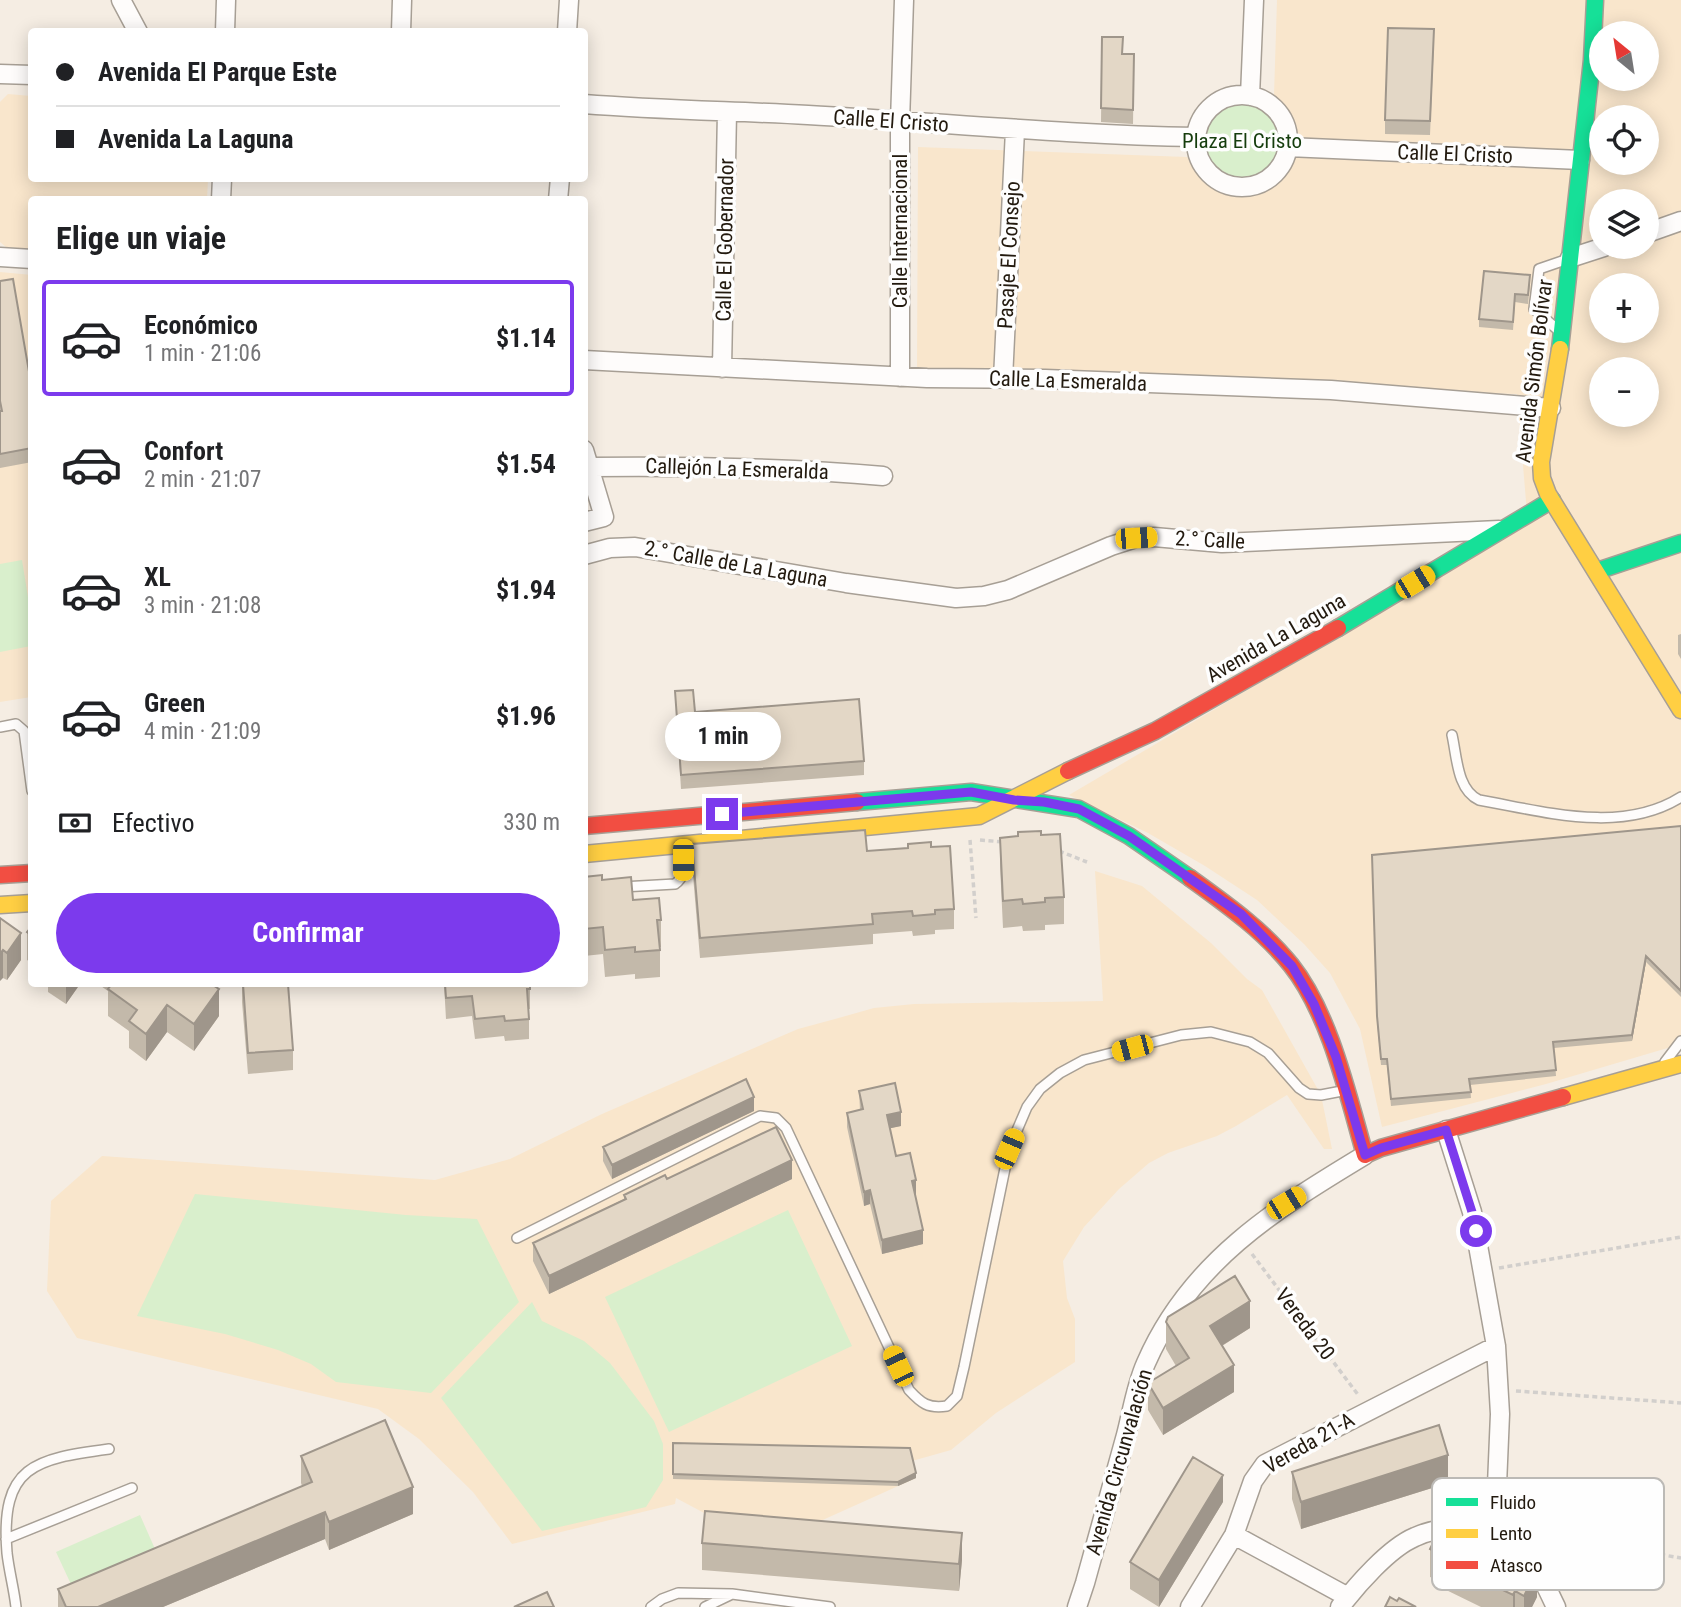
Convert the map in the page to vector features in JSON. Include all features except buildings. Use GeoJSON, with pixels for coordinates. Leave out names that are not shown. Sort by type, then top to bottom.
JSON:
{"type":"FeatureCollection","features":[{"type":"Feature","properties":{"kind":"street"},"geometry":{"type":"LineString","coordinates":[[121,0],[136,28]]}},
{"type":"Feature","properties":{"kind":"street"},"geometry":{"type":"LineString","coordinates":[[225,28],[226,0]]}},
{"type":"Feature","properties":{"kind":"street"},"geometry":{"type":"LineString","coordinates":[[401,28],[402,0]]}},
{"type":"Feature","properties":{"kind":"street"},"geometry":{"type":"LineString","coordinates":[[567,28],[569,0]]}},
{"type":"Feature","properties":{"kind":"street","name":"Calle Internacional"},"geometry":{"type":"LineString","coordinates":[[900,377],[900,122],[904,0]]}},
{"type":"Feature","properties":{"kind":"street"},"geometry":{"type":"LineString","coordinates":[[1250,96],[1254,0]]}},
{"type":"Feature","properties":{"kind":"street","name":"Avenida Simón Bolívar"},"geometry":{"type":"LineString","coordinates":[[1595,0],[1592,60],[1562,334],[1541,462],[1542,478],[1552,499],[1681,710]]}},
{"type":"Feature","properties":{"kind":"street"},"geometry":{"type":"LineString","coordinates":[[0,74],[28,75]]}},
{"type":"Feature","properties":{"kind":"street"},"geometry":{"type":"LineString","coordinates":[[1232,96],[1250,96],[1267,102],[1276,110],[1287,131],[1288,147],[1281,166],[1264,182],[1240,187],[1228,185],[1208,172],[1197,151],[1198,128],[1211,108],[1232,96]]}},
{"type":"Feature","properties":{"kind":"street","name":"Calle El Cristo"},"geometry":{"type":"LineString","coordinates":[[588,104],[1015,130],[1197,137]]}},
{"type":"Feature","properties":{"kind":"street","name":"Calle El Gobernador"},"geometry":{"type":"LineString","coordinates":[[722,368],[727,112]]}},
{"type":"Feature","properties":{"kind":"street","name":"Pasaje El Consejo"},"geometry":{"type":"LineString","coordinates":[[1003,379],[1015,130]]}},
{"type":"Feature","properties":{"kind":"street","name":"Calle El Cristo"},"geometry":{"type":"LineString","coordinates":[[1288,147],[1580,160]]}},
{"type":"Feature","properties":{"kind":"street"},"geometry":{"type":"LineString","coordinates":[[1659,229],[1681,221]]}},
{"type":"Feature","properties":{"kind":"street"},"geometry":{"type":"LineString","coordinates":[[1570,258],[1589,252]]}},
{"type":"Feature","properties":{"kind":"street"},"geometry":{"type":"LineString","coordinates":[[0,257],[28,259]]}},
{"type":"Feature","properties":{"kind":"street","name":"Calle La Esmeralda"},"geometry":{"type":"LineString","coordinates":[[588,360],[900,377],[1331,390],[1551,408]]}},
{"type":"Feature","properties":{"kind":"street","name":"Callejón La Esmeralda"},"geometry":{"type":"LineString","coordinates":[[588,458],[826,471],[883,477]]}},
{"type":"Feature","properties":{"kind":"street"},"geometry":{"type":"LineString","coordinates":[[588,461],[604,517],[588,521]]}},
{"type":"Feature","properties":{"kind":"street","name":"Avenida La Laguna"},"geometry":{"type":"LineString","coordinates":[[588,855],[979,817],[1065,772],[1155,731],[1394,596],[1552,499]]}},
{"type":"Feature","properties":{"kind":"street","name":"2.° Calle"},"geometry":{"type":"LineString","coordinates":[[846,583],[956,598],[984,596],[1008,590],[1136,538],[1222,543],[1502,529]]}},
{"type":"Feature","properties":{"kind":"street"},"geometry":{"type":"LineString","coordinates":[[1597,571],[1681,543]]}},
{"type":"Feature","properties":{"kind":"street","name":"2.° Calle de La Laguna"},"geometry":{"type":"LineString","coordinates":[[588,554],[610,548],[635,547],[846,583]]}},
{"type":"Feature","properties":{"kind":"street"},"geometry":{"type":"LineString","coordinates":[[588,826],[971,792],[1079,809],[1129,836],[1241,914],[1292,966],[1314,1004],[1336,1057],[1365,1155]]}},
{"type":"Feature","properties":{"kind":"street"},"geometry":{"type":"LineString","coordinates":[[0,875],[28,873]]}},
{"type":"Feature","properties":{"kind":"street"},"geometry":{"type":"LineString","coordinates":[[0,905],[28,902]]}},
{"type":"Feature","properties":{"kind":"street","name":"Avenida Circunvalación"},"geometry":{"type":"LineString","coordinates":[[1077,1607],[1145,1364],[1172,1317],[1204,1275],[1240,1239],[1286,1203],[1381,1148],[1681,1065]]}},
{"type":"Feature","properties":{"kind":"street"},"geometry":{"type":"LineString","coordinates":[[1446,1130],[1472,1212],[1496,1346],[1497,1478]]}},
{"type":"Feature","properties":{"kind":"street","name":"Vereda 21-A"},"geometry":{"type":"LineString","coordinates":[[1190,1607],[1234,1535],[1253,1481],[1265,1464],[1496,1346]]}},
{"type":"Feature","properties":{"kind":"street"},"geometry":{"type":"LineString","coordinates":[[1234,1535],[1344,1602],[1395,1549],[1414,1537],[1432,1533]]}},
{"type":"Feature","properties":{"kind":"street"},"geometry":{"type":"LineString","coordinates":[[1547,1590],[1556,1607]]}},
{"type":"Feature","properties":{"kind":"lane"},"geometry":{"type":"LineString","coordinates":[[1562,334],[1534,309],[1539,270],[1570,258]]}},
{"type":"Feature","properties":{"kind":"lane"},"geometry":{"type":"LineString","coordinates":[[0,727],[16,724],[24,731],[28,761]]}},
{"type":"Feature","properties":{"kind":"lane"},"geometry":{"type":"LineString","coordinates":[[1452,735],[1464,788],[1470,796],[1479,800],[1586,819],[1623,817],[1670,804],[1681,797]]}},
{"type":"Feature","properties":{"kind":"lane"},"geometry":{"type":"LineString","coordinates":[[610,888],[675,884],[683,876],[683,845]]}},
{"type":"Feature","properties":{"kind":"lane"},"geometry":{"type":"LineString","coordinates":[[517,1238],[760,1116],[776,1118],[786,1128],[909,1390],[919,1401],[935,1408],[947,1406],[957,1396],[964,1367],[1009,1149],[1027,1107],[1040,1089],[1060,1073],[1084,1060],[1181,1035],[1211,1032],[1250,1042],[1268,1053],[1299,1088],[1308,1094],[1321,1095],[1345,1090]]}},
{"type":"Feature","properties":{"kind":"lane"},"geometry":{"type":"LineString","coordinates":[[1657,1071],[1681,1041]]}},
{"type":"Feature","properties":{"kind":"lane"},"geometry":{"type":"LineString","coordinates":[[16,1607],[4,1518],[9,1492],[15,1482],[41,1461],[61,1455],[109,1449]]}},
{"type":"Feature","properties":{"kind":"lane"},"geometry":{"type":"LineString","coordinates":[[6,1539],[132,1488]]}},
{"type":"Feature","properties":{"kind":"lane"},"geometry":{"type":"LineString","coordinates":[[651,1607],[678,1593],[732,1594],[830,1607]]}},
{"type":"Feature","properties":{"kind":"lane"},"geometry":{"type":"LineString","coordinates":[[705,1607],[732,1594]]}},
{"type":"Feature","properties":{"kind":"path"},"geometry":{"type":"LineString","coordinates":[[970,839],[976,918]]}},
{"type":"Feature","properties":{"kind":"path"},"geometry":{"type":"LineString","coordinates":[[1483,1271],[1681,1237]]}},
{"type":"Feature","properties":{"kind":"path","name":"Vereda 20"},"geometry":{"type":"LineString","coordinates":[[1240,1239],[1369,1409]]}},
{"type":"Feature","properties":{"kind":"path"},"geometry":{"type":"LineString","coordinates":[[1498,1390],[1681,1403]]}},
{"type":"Feature","properties":{"kind":"shaded area"},"geometry":{"type":"Polygon","coordinates":[[[1277,0],[1681,0],[1681,1044],[1546,1084],[1382,1127],[1360,1029],[1330,973],[1304,944],[1257,900],[1205,866],[1148,833],[1069,795],[1528,525],[1517,394],[1200,386],[917,372],[918,147],[1187,157],[1211,184],[1223,193],[1242,195],[1260,191],[1276,182],[1287,170],[1294,152],[1294,136],[1288,112],[1274,95],[1277,0]]]}},
{"type":"Feature","properties":{"kind":"shaded area"},"geometry":{"type":"Polygon","coordinates":[[[8,94],[28,96],[28,182],[208,182],[207,196],[28,196],[28,249],[6,247],[0,242],[0,102],[8,94]]]}},
{"type":"Feature","properties":{"kind":"shaded area"},"geometry":{"type":"Polygon","coordinates":[[[0,272],[28,275],[28,697],[0,702],[0,272]]]}},
{"type":"Feature","properties":{"kind":"shaded area"},"geometry":{"type":"Polygon","coordinates":[[[1095,871],[1142,886],[1211,943],[1262,990],[1321,1095],[1332,1149],[1324,1149],[1287,1095],[1217,1136],[1168,1153],[1149,1163],[1119,1189],[1084,1227],[1063,1261],[1067,1298],[1075,1319],[1075,1362],[996,1413],[951,1450],[912,1461],[916,1478],[796,1532],[723,1523],[676,1498],[675,1504],[512,1544],[473,1492],[419,1439],[378,1409],[77,1338],[47,1291],[51,1201],[102,1156],[435,1180],[510,1159],[602,1114],[798,1029],[874,1008],[914,1004],[1103,1001],[1095,871]]]}},
{"type":"Feature","properties":{"kind":"green space","name":"Plaza El Cristo"},"geometry":{"type":"Polygon","coordinates":[[[1242,102],[1257,105],[1270,113],[1278,126],[1281,141],[1278,156],[1270,169],[1257,177],[1242,180],[1227,177],[1214,169],[1206,156],[1203,141],[1206,126],[1214,113],[1227,105],[1242,102]]]}},
{"type":"Feature","properties":{"kind":"green space"},"geometry":{"type":"Polygon","coordinates":[[[22,560],[28,597],[28,647],[0,652],[0,564],[22,560]]]}},
{"type":"Feature","properties":{"kind":"green space"},"geometry":{"type":"Polygon","coordinates":[[[195,1194],[406,1215],[477,1219],[519,1302],[431,1393],[336,1382],[311,1364],[278,1350],[225,1334],[137,1316],[195,1194]]]}},
{"type":"Feature","properties":{"kind":"green space"},"geometry":{"type":"Polygon","coordinates":[[[788,1210],[852,1346],[669,1432],[605,1297],[788,1210]]]}},
{"type":"Feature","properties":{"kind":"green space"},"geometry":{"type":"Polygon","coordinates":[[[532,1302],[542,1321],[584,1341],[610,1363],[654,1421],[663,1444],[663,1480],[646,1507],[542,1531],[441,1398],[532,1302]]]}},
{"type":"Feature","properties":{"kind":"green space"},"geometry":{"type":"Polygon","coordinates":[[[140,1515],[159,1558],[76,1595],[56,1552],[140,1515]]]}},
{"type":"Feature","properties":{"kind":"traffic: fast"},"geometry":{"type":"LineString","coordinates":[[1560,349],[1592,60],[1595,0]]}},
{"type":"Feature","properties":{"kind":"traffic: fast"},"geometry":{"type":"LineString","coordinates":[[1338,628],[1552,500]]}},
{"type":"Feature","properties":{"kind":"traffic: fast"},"geometry":{"type":"LineString","coordinates":[[1597,571],[1681,543]]}},
{"type":"Feature","properties":{"kind":"traffic: fast"},"geometry":{"type":"LineString","coordinates":[[857,802],[971,792],[1079,809],[1129,836],[1190,878]]}},
{"type":"Feature","properties":{"kind":"traffic: slow"},"geometry":{"type":"LineString","coordinates":[[1560,349],[1541,462],[1542,478],[1548,494],[1681,710]]}},
{"type":"Feature","properties":{"kind":"traffic: slow"},"geometry":{"type":"LineString","coordinates":[[588,854],[979,816],[1068,771]]}},
{"type":"Feature","properties":{"kind":"traffic: slow"},"geometry":{"type":"LineString","coordinates":[[0,905],[28,903]]}},
{"type":"Feature","properties":{"kind":"traffic: slow"},"geometry":{"type":"LineString","coordinates":[[1563,1097],[1681,1064]]}},
{"type":"Feature","properties":{"kind":"traffic: jam"},"geometry":{"type":"LineString","coordinates":[[1068,771],[1155,731],[1338,628]]}},
{"type":"Feature","properties":{"kind":"traffic: jam"},"geometry":{"type":"LineString","coordinates":[[588,826],[857,802]]}},
{"type":"Feature","properties":{"kind":"traffic: jam"},"geometry":{"type":"LineString","coordinates":[[0,875],[28,873]]}},
{"type":"Feature","properties":{"kind":"traffic: jam"},"geometry":{"type":"LineString","coordinates":[[1190,878],[1244,918],[1268,940],[1305,985],[1317,1007],[1336,1056],[1365,1155],[1381,1148],[1563,1097]]}},
{"type":"Feature","properties":{"kind":"route"},"geometry":{"type":"LineString","coordinates":[[722,814],[971,792],[1079,809],[1129,836],[1241,914],[1292,966],[1314,1004],[1336,1057],[1365,1155],[1446,1130],[1476,1231]]}}]}
